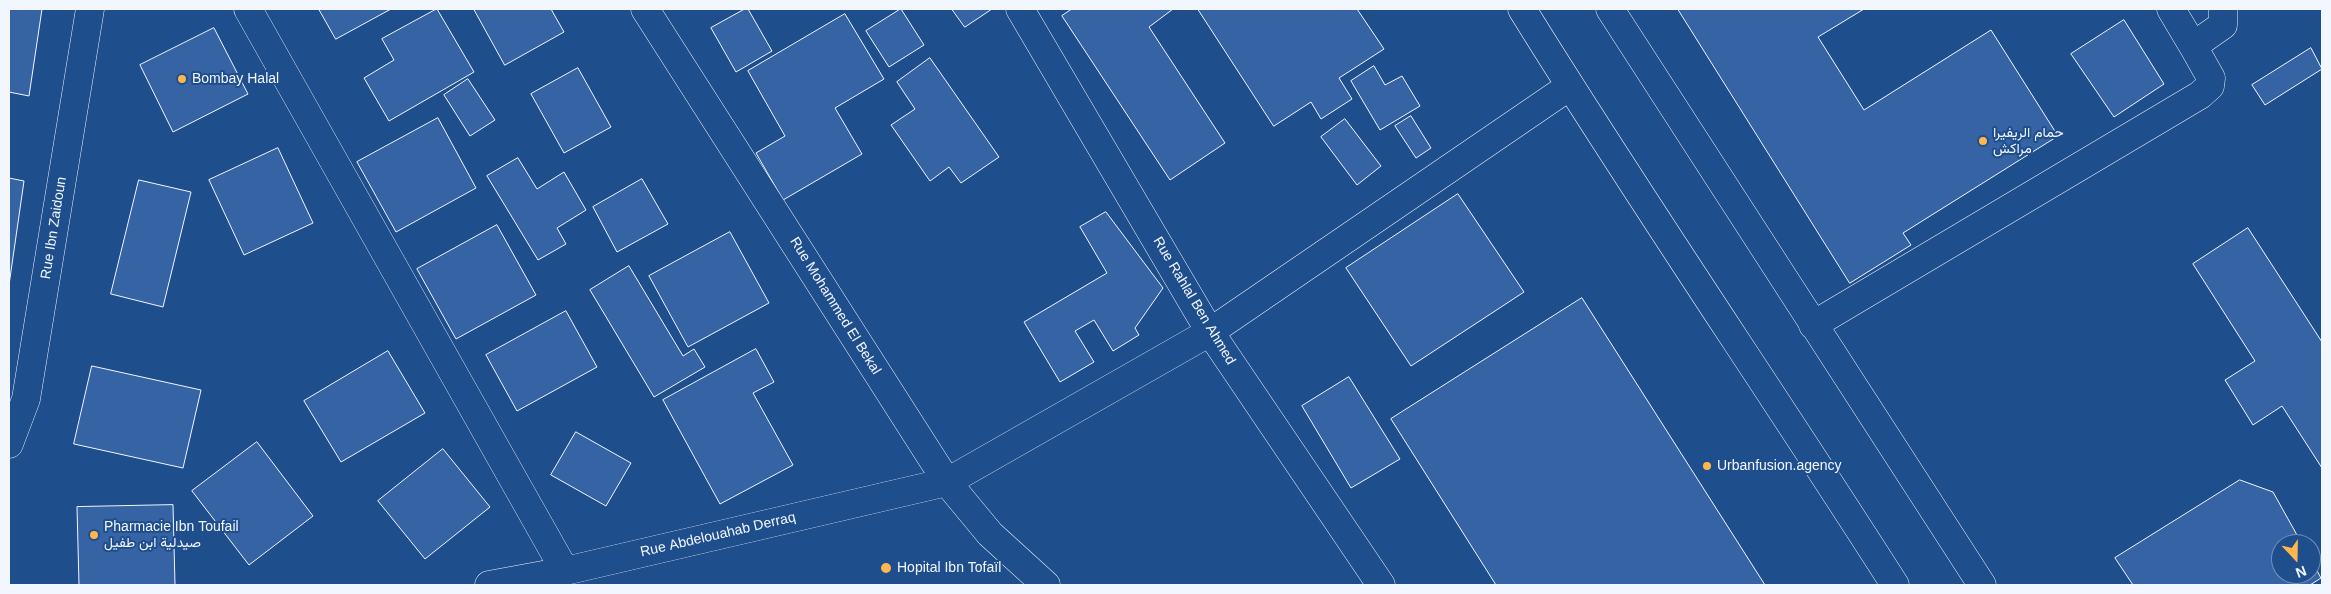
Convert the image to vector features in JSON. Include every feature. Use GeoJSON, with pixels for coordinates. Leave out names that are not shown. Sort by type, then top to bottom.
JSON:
{"type":"FeatureCollection","features":[{"type":"Feature","properties":{"kind":"street","name":"Rue Ibn Zaidoun"},"geometry":{"type":"LineString","coordinates":[[9,444],[26,398],[90,9]]}},
{"type":"Feature","properties":{"kind":"street"},"geometry":{"type":"LineString","coordinates":[[248,9],[565,571]]}},
{"type":"Feature","properties":{"kind":"street","name":"Rue Mohammed El Bekal"},"geometry":{"type":"LineString","coordinates":[[645,9],[947,482],[990,534],[1046,585]]}},
{"type":"Feature","properties":{"kind":"street","name":"Rue Rahlal Ben Ahmed"},"geometry":{"type":"LineString","coordinates":[[1020,9],[1210,332],[1381,585]]}},
{"type":"Feature","properties":{"kind":"street"},"geometry":{"type":"LineString","coordinates":[[1522,9],[1570,86],[1798,433],[1895,585]]}},
{"type":"Feature","properties":{"kind":"street"},"geometry":{"type":"LineString","coordinates":[[1610,9],[1982,585]]}},
{"type":"Feature","properties":{"kind":"street"},"geometry":{"type":"LineString","coordinates":[[1813,325],[2200,95],[2210,86],[2211,78],[2171,9]]}},
{"type":"Feature","properties":{"kind":"street"},"geometry":{"type":"LineString","coordinates":[[2193,46],[2223,25],[2223,9]]}},
{"type":"Feature","properties":{"kind":"street","name":"Rue Abdelouahab Derraq"},"geometry":{"type":"LineString","coordinates":[[489,585],[565,571],[947,482],[1210,332],[1570,86]]}},
{"type":"Feature","properties":{"kind":"building"},"geometry":{"type":"Polygon","coordinates":[[[9,9],[42,9],[29,96],[9,92],[9,9]]]}},
{"type":"Feature","properties":{"kind":"building"},"geometry":{"type":"Polygon","coordinates":[[[319,9],[391,9],[336,39],[319,9]]]}},
{"type":"Feature","properties":{"kind":"building"},"geometry":{"type":"Polygon","coordinates":[[[437,9],[474,72],[389,121],[364,78],[394,60],[382,39],[437,9]]]}},
{"type":"Feature","properties":{"kind":"building"},"geometry":{"type":"Polygon","coordinates":[[[474,9],[551,9],[564,32],[505,65],[474,9]]]}},
{"type":"Feature","properties":{"kind":"building"},"geometry":{"type":"Polygon","coordinates":[[[748,9],[772,51],[736,72],[711,28],[748,9]]]}},
{"type":"Feature","properties":{"kind":"building"},"geometry":{"type":"Polygon","coordinates":[[[901,9],[924,45],[889,67],[866,31],[901,9]]]}},
{"type":"Feature","properties":{"kind":"building"},"geometry":{"type":"Polygon","coordinates":[[[952,9],[992,9],[965,27],[952,9]]]}},
{"type":"Feature","properties":{"kind":"building"},"geometry":{"type":"Polygon","coordinates":[[[1072,9],[1173,9],[1149,27],[1225,143],[1170,180],[1062,16],[1072,9]]]}},
{"type":"Feature","properties":{"kind":"building"},"geometry":{"type":"Polygon","coordinates":[[[1198,9],[1357,9],[1384,49],[1339,78],[1352,99],[1321,119],[1311,102],[1274,126],[1198,9]]]}},
{"type":"Feature","properties":{"kind":"building"},"geometry":{"type":"Polygon","coordinates":[[[1678,9],[1864,9],[1818,37],[1864,110],[1991,30],[2058,136],[1903,233],[1911,245],[1850,283],[1678,9]]]}},
{"type":"Feature","properties":{"kind":"building"},"geometry":{"type":"Polygon","coordinates":[[[845,14],[884,79],[835,108],[862,154],[783,200],[756,153],[785,136],[748,71],[845,14]]]}},
{"type":"Feature","properties":{"kind":"building"},"geometry":{"type":"Polygon","coordinates":[[[2124,20],[2164,84],[2114,117],[2071,54],[2124,20]]]}},
{"type":"Feature","properties":{"kind":"building"},"geometry":{"type":"Polygon","coordinates":[[[214,28],[248,94],[173,132],[140,65],[214,28]]]}},
{"type":"Feature","properties":{"kind":"building"},"geometry":{"type":"Polygon","coordinates":[[[2311,48],[2322,69],[2265,105],[2252,85],[2311,48]]]}},
{"type":"Feature","properties":{"kind":"building"},"geometry":{"type":"Polygon","coordinates":[[[930,58],[999,157],[961,183],[949,167],[930,181],[891,125],[915,109],[897,82],[930,58]]]}},
{"type":"Feature","properties":{"kind":"building"},"geometry":{"type":"Polygon","coordinates":[[[1374,66],[1385,85],[1402,76],[1420,106],[1380,130],[1351,81],[1374,66]]]}},
{"type":"Feature","properties":{"kind":"building"},"geometry":{"type":"Polygon","coordinates":[[[578,68],[611,127],[564,153],[531,94],[578,68]]]}},
{"type":"Feature","properties":{"kind":"building"},"geometry":{"type":"Polygon","coordinates":[[[468,79],[495,120],[470,136],[444,95],[468,79]]]}},
{"type":"Feature","properties":{"kind":"building"},"geometry":{"type":"Polygon","coordinates":[[[1411,116],[1431,148],[1416,158],[1395,126],[1411,116]]]}},
{"type":"Feature","properties":{"kind":"building"},"geometry":{"type":"Polygon","coordinates":[[[438,118],[476,188],[396,232],[357,162],[438,118]]]}},
{"type":"Feature","properties":{"kind":"building"},"geometry":{"type":"Polygon","coordinates":[[[1345,119],[1381,166],[1357,185],[1321,137],[1345,119]]]}},
{"type":"Feature","properties":{"kind":"building"},"geometry":{"type":"Polygon","coordinates":[[[278,148],[313,223],[244,255],[209,180],[278,148]]]}},
{"type":"Feature","properties":{"kind":"building"},"geometry":{"type":"Polygon","coordinates":[[[518,158],[537,189],[564,172],[586,210],[557,228],[566,244],[538,260],[487,176],[518,158]]]}},
{"type":"Feature","properties":{"kind":"building"},"geometry":{"type":"Polygon","coordinates":[[[9,178],[24,181],[9,285],[9,178]]]}},
{"type":"Feature","properties":{"kind":"building"},"geometry":{"type":"Polygon","coordinates":[[[642,179],[668,224],[617,252],[593,207],[642,179]]]}},
{"type":"Feature","properties":{"kind":"building"},"geometry":{"type":"Polygon","coordinates":[[[139,180],[191,192],[163,307],[111,294],[139,180]]]}},
{"type":"Feature","properties":{"kind":"building"},"geometry":{"type":"Polygon","coordinates":[[[1458,194],[1524,292],[1411,366],[1346,268],[1458,194]]]}},
{"type":"Feature","properties":{"kind":"building"},"geometry":{"type":"Polygon","coordinates":[[[1106,212],[1163,288],[1135,328],[1139,335],[1113,351],[1094,320],[1075,331],[1094,362],[1060,382],[1024,322],[1107,273],[1080,227],[1106,212]]]}},
{"type":"Feature","properties":{"kind":"building"},"geometry":{"type":"Polygon","coordinates":[[[497,225],[536,295],[456,339],[417,269],[497,225]]]}},
{"type":"Feature","properties":{"kind":"building"},"geometry":{"type":"Polygon","coordinates":[[[2248,228],[2322,342],[2322,468],[2282,406],[2253,425],[2225,380],[2255,361],[2193,264],[2248,228]]]}},
{"type":"Feature","properties":{"kind":"building"},"geometry":{"type":"Polygon","coordinates":[[[730,232],[769,303],[688,347],[649,276],[730,232]]]}},
{"type":"Feature","properties":{"kind":"building"},"geometry":{"type":"Polygon","coordinates":[[[629,266],[683,356],[694,349],[705,367],[654,397],[590,290],[629,266]]]}},
{"type":"Feature","properties":{"kind":"building"},"geometry":{"type":"Polygon","coordinates":[[[1582,298],[1765,585],[1496,585],[1391,419],[1582,298]]]}},
{"type":"Feature","properties":{"kind":"building"},"geometry":{"type":"Polygon","coordinates":[[[566,311],[597,367],[517,411],[486,355],[566,311]]]}},
{"type":"Feature","properties":{"kind":"building"},"geometry":{"type":"Polygon","coordinates":[[[756,349],[774,382],[753,393],[793,465],[720,504],[663,400],[756,349]]]}},
{"type":"Feature","properties":{"kind":"building"},"geometry":{"type":"Polygon","coordinates":[[[388,351],[425,413],[341,462],[304,401],[388,351]]]}},
{"type":"Feature","properties":{"kind":"building"},"geometry":{"type":"Polygon","coordinates":[[[92,366],[201,390],[183,468],[74,444],[92,366]]]}},
{"type":"Feature","properties":{"kind":"building"},"geometry":{"type":"Polygon","coordinates":[[[1349,377],[1400,459],[1351,488],[1302,406],[1349,377]]]}},
{"type":"Feature","properties":{"kind":"building"},"geometry":{"type":"Polygon","coordinates":[[[576,432],[631,463],[606,506],[551,475],[576,432]]]}},
{"type":"Feature","properties":{"kind":"building"},"geometry":{"type":"Polygon","coordinates":[[[257,442],[313,516],[249,565],[192,491],[257,442]]]}},
{"type":"Feature","properties":{"kind":"building"},"geometry":{"type":"Polygon","coordinates":[[[443,449],[490,507],[425,559],[378,501],[443,449]]]}},
{"type":"Feature","properties":{"kind":"building"},"geometry":{"type":"Polygon","coordinates":[[[2240,480],[2273,492],[2296,534],[2271,534],[2271,584],[2312,584],[2133,585],[2115,558],[2240,480]]]}},
{"type":"Feature","properties":{"kind":"building"},"geometry":{"type":"Polygon","coordinates":[[[173,505],[175,585],[79,585],[77,507],[173,505]]]}},
{"type":"Feature","properties":{"kind":"place","name":"Bombay Halal"},"geometry":{"type":"Point","coordinates":[182,79]}},
{"type":"Feature","properties":{"kind":"place","name":"حمام الريفيرا مراكش"},"geometry":{"type":"Point","coordinates":[1983,141]}},
{"type":"Feature","properties":{"kind":"place","name":"Urbanfusion.agency"},"geometry":{"type":"Point","coordinates":[1707,466]}},
{"type":"Feature","properties":{"kind":"place","name":"Pharmacie Ibn Toufail صيدلية ابن طفيل"},"geometry":{"type":"Point","coordinates":[94,535]}},
{"type":"Feature","properties":{"kind":"place","name":"Hopital Ibn Tofaïl"},"geometry":{"type":"Point","coordinates":[886,568]}}]}
